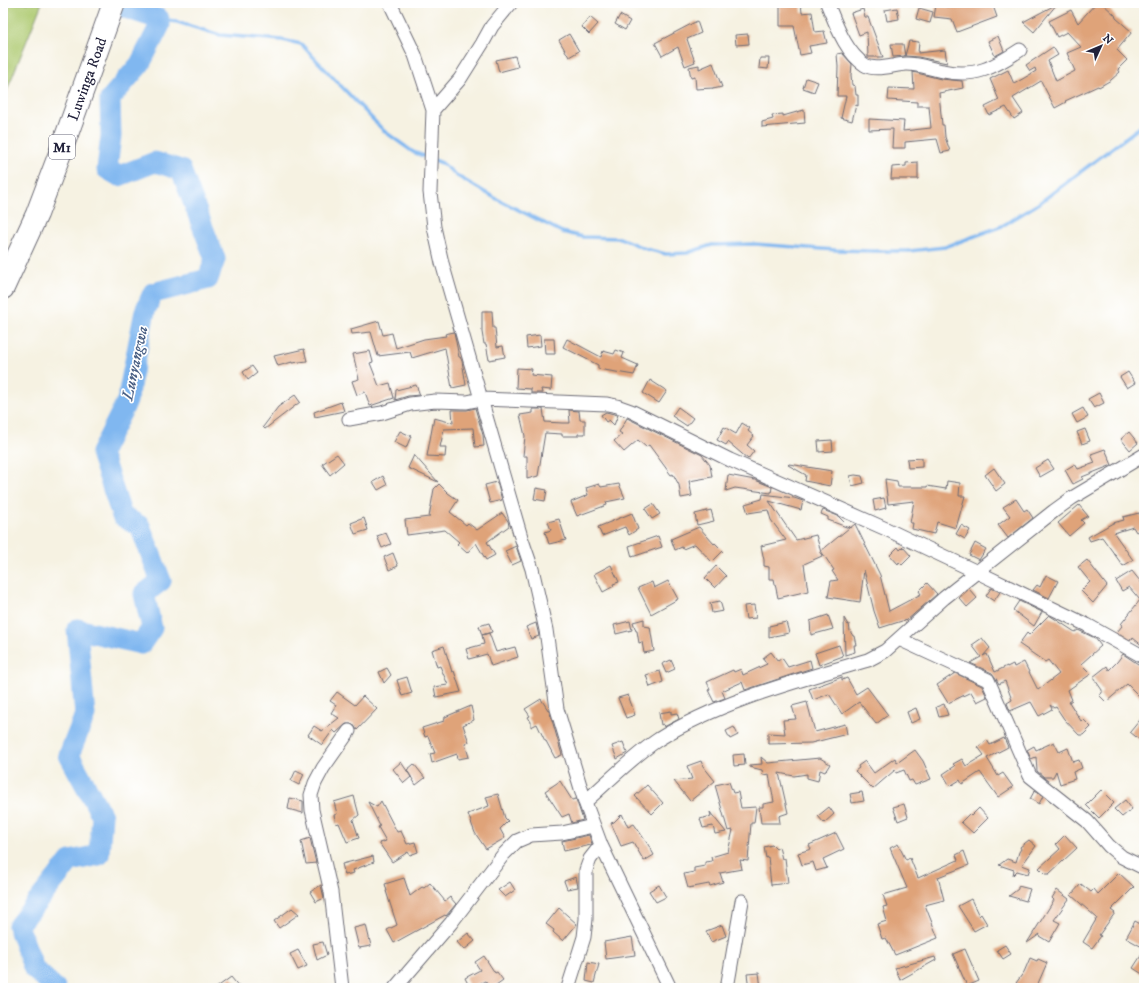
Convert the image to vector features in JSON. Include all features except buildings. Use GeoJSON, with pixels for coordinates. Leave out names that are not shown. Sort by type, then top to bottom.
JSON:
{"type":"FeatureCollection","features":[{"type":"Feature","properties":{"kind":"highway","name":"Luwinga Road"},"geometry":{"type":"LineString","coordinates":[[3,288],[40,206],[65,141],[114,3]]}},
{"type":"Feature","properties":{"kind":"street"},"geometry":{"type":"LineString","coordinates":[[390,3],[415,55],[433,110],[430,192],[434,228],[442,263],[481,399],[519,530],[532,569],[546,630],[557,709],[593,826],[670,988]]}},
{"type":"Feature","properties":{"kind":"street"},"geometry":{"type":"LineString","coordinates":[[433,110],[460,79],[492,26],[511,3]]}},
{"type":"Feature","properties":{"kind":"street"},"geometry":{"type":"LineString","coordinates":[[827,3],[847,46],[866,66],[875,68],[915,64],[960,74],[975,73],[1003,61],[1020,50]]}},
{"type":"Feature","properties":{"kind":"street"},"geometry":{"type":"LineString","coordinates":[[348,419],[382,413],[410,404],[435,401],[467,402],[481,399],[545,401],[617,406],[631,411],[730,460],[886,529],[977,572],[1087,625],[1144,657]]}},
{"type":"Feature","properties":{"kind":"street"},"geometry":{"type":"LineString","coordinates":[[585,802],[653,744],[692,721],[747,697],[868,660],[885,651],[944,598],[1036,525],[1072,498],[1144,455]]}},
{"type":"Feature","properties":{"kind":"street"},"geometry":{"type":"LineString","coordinates":[[899,639],[988,680],[1030,776],[1043,788],[1087,821],[1109,846],[1122,857],[1144,868]]}},
{"type":"Feature","properties":{"kind":"street"},"geometry":{"type":"LineString","coordinates":[[342,988],[331,892],[312,810],[311,795],[315,783],[349,731]]}},
{"type":"Feature","properties":{"kind":"street"},"geometry":{"type":"LineString","coordinates":[[395,988],[451,923],[503,855],[517,841],[531,835],[562,833],[593,826]]}},
{"type":"Feature","properties":{"kind":"street"},"geometry":{"type":"LineString","coordinates":[[568,988],[584,937],[586,919],[586,870],[590,859],[601,845]]}},
{"type":"Feature","properties":{"kind":"street"},"geometry":{"type":"LineString","coordinates":[[727,988],[742,901]]}},
{"type":"Feature","properties":{"kind":"green space"},"geometry":{"type":"Polygon","coordinates":[[[3,3],[42,3],[3,100],[3,3]]]}},
{"type":"Feature","properties":{"kind":"waterway","name":"Lunyangwa"},"geometry":{"type":"LineString","coordinates":[[55,988],[34,969],[18,926],[70,861],[99,855],[102,816],[69,755],[85,715],[77,629],[141,644],[152,628],[144,594],[161,581],[140,526],[122,516],[101,453],[127,401],[145,311],[153,293],[208,279],[215,259],[181,170],[155,162],[119,176],[107,169],[111,136],[110,99],[140,64],[160,25],[159,19],[110,3]]}},
{"type":"Feature","properties":{"kind":"waterway"},"geometry":{"type":"LineString","coordinates":[[159,19],[177,22],[220,35],[282,40],[301,44],[384,131],[413,152],[442,163],[457,176],[495,198],[562,232],[583,237],[620,238],[646,249],[666,254],[687,253],[712,245],[755,244],[836,250],[874,251],[909,251],[945,247],[1002,226],[1038,204],[1144,124]]}}]}
